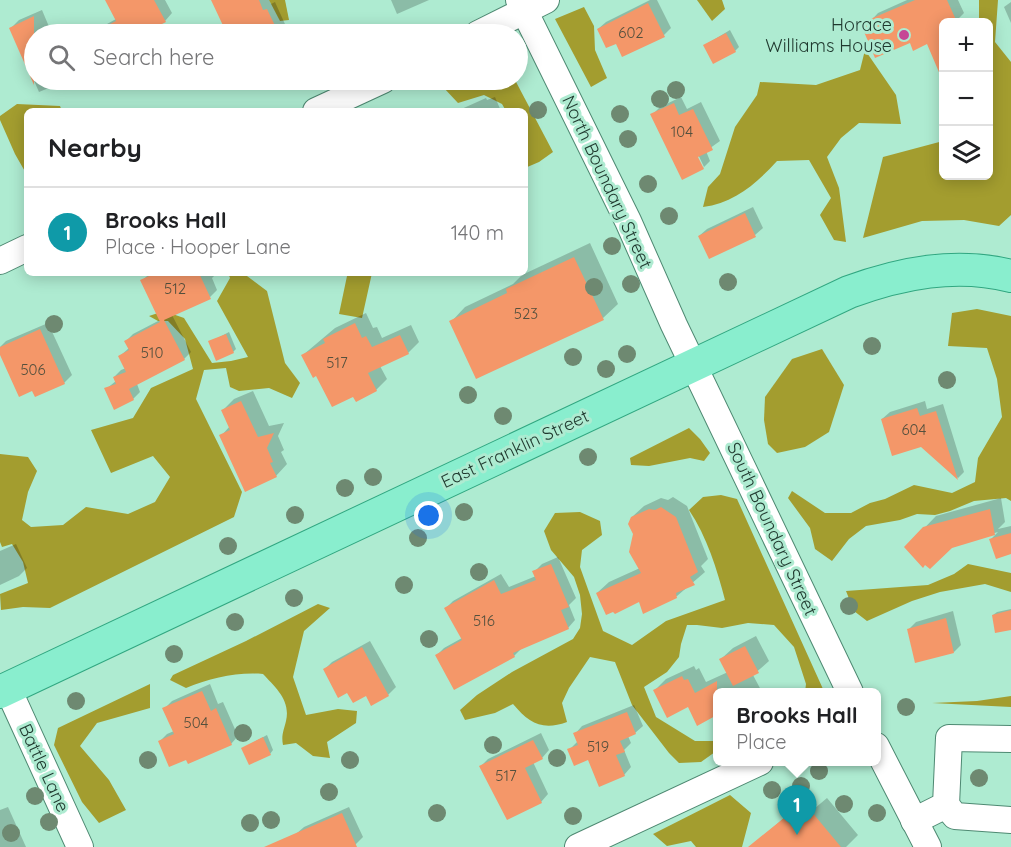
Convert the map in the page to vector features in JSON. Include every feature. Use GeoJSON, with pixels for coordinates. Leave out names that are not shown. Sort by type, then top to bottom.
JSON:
{"type":"FeatureCollection","features":[{"type":"Feature","properties":{"kind":"main road","name":"East Franklin Street"},"geometry":{"type":"LineString","coordinates":[[4,691],[849,292],[911,273],[955,270],[1011,276]]}},
{"type":"Feature","properties":{"kind":"street"},"geometry":{"type":"LineString","coordinates":[[495,24],[530,4]]}},
{"type":"Feature","properties":{"kind":"street","name":"North Boundary Street"},"geometry":{"type":"LineString","coordinates":[[530,4],[674,326],[694,364]]}},
{"type":"Feature","properties":{"kind":"street"},"geometry":{"type":"LineString","coordinates":[[322,108],[361,90]]}},
{"type":"Feature","properties":{"kind":"street"},"geometry":{"type":"LineString","coordinates":[[0,261],[24,249]]}},
{"type":"Feature","properties":{"kind":"street","name":"South Boundary Street"},"geometry":{"type":"LineString","coordinates":[[694,364],[848,688]]}},
{"type":"Feature","properties":{"kind":"street","name":"Battle Lane"},"geometry":{"type":"LineString","coordinates":[[4,691],[80,847]]}},
{"type":"Feature","properties":{"kind":"street"},"geometry":{"type":"LineString","coordinates":[[1011,739],[949,738],[946,805],[956,816],[1011,820]]}},
{"type":"Feature","properties":{"kind":"street"},"geometry":{"type":"LineString","coordinates":[[881,757],[928,847]]}},
{"type":"Feature","properties":{"kind":"street"},"geometry":{"type":"LineString","coordinates":[[578,847],[751,766]]}},
{"type":"Feature","properties":{"kind":"street"},"geometry":{"type":"LineString","coordinates":[[914,821],[946,805]]}},
{"type":"Feature","properties":{"kind":"shaded area"},"geometry":{"type":"Polygon","coordinates":[[[269,0],[285,0],[289,20],[280,21],[269,0]]]}},
{"type":"Feature","properties":{"kind":"shaded area"},"geometry":{"type":"Polygon","coordinates":[[[697,0],[722,0],[725,9],[712,21],[697,0]]]}},
{"type":"Feature","properties":{"kind":"shaded area"},"geometry":{"type":"Polygon","coordinates":[[[979,0],[998,0],[995,42],[1011,62],[1011,215],[999,226],[964,220],[922,221],[863,238],[883,157],[939,142],[939,180],[993,180],[993,18],[979,18],[979,0]]]}},
{"type":"Feature","properties":{"kind":"shaded area"},"geometry":{"type":"Polygon","coordinates":[[[584,7],[594,26],[595,50],[607,78],[591,87],[555,19],[584,7]]]}},
{"type":"Feature","properties":{"kind":"shaded area"},"geometry":{"type":"Polygon","coordinates":[[[865,50],[896,95],[901,124],[859,123],[841,138],[827,157],[839,188],[846,242],[834,240],[820,215],[831,198],[809,160],[777,161],[744,191],[725,201],[703,207],[708,187],[720,174],[735,127],[757,95],[760,82],[816,85],[860,70],[865,50]]]}},
{"type":"Feature","properties":{"kind":"shaded area"},"geometry":{"type":"Polygon","coordinates":[[[446,90],[520,90],[553,152],[528,167],[528,108],[504,108],[502,104],[484,95],[458,103],[446,90]]]}},
{"type":"Feature","properties":{"kind":"shaded area"},"geometry":{"type":"Polygon","coordinates":[[[17,104],[60,106],[61,108],[24,108],[24,170],[0,116],[17,104]]]}},
{"type":"Feature","properties":{"kind":"shaded area"},"geometry":{"type":"Polygon","coordinates":[[[229,276],[247,276],[267,291],[285,363],[300,383],[292,398],[269,388],[239,391],[230,387],[226,368],[204,370],[196,399],[242,492],[234,517],[50,608],[23,607],[1,610],[0,594],[28,583],[23,562],[12,544],[2,547],[0,542],[0,454],[28,457],[37,471],[28,492],[22,520],[31,527],[63,525],[86,507],[128,514],[155,502],[170,477],[153,456],[111,473],[91,430],[133,418],[151,388],[193,369],[185,339],[168,321],[158,321],[149,316],[164,311],[184,318],[212,363],[248,357],[217,301],[229,276]]]}},
{"type":"Feature","properties":{"kind":"shaded area"},"geometry":{"type":"Polygon","coordinates":[[[347,276],[371,276],[362,318],[339,314],[347,276]]]}},
{"type":"Feature","properties":{"kind":"shaded area"},"geometry":{"type":"Polygon","coordinates":[[[977,309],[1011,316],[1011,501],[1006,498],[974,501],[935,515],[917,514],[900,520],[866,526],[849,539],[832,561],[815,549],[810,528],[788,498],[792,491],[825,513],[851,513],[914,485],[952,493],[975,482],[978,458],[1002,417],[997,379],[987,348],[948,346],[952,313],[977,309]]]}},
{"type":"Feature","properties":{"kind":"shaded area"},"geometry":{"type":"Polygon","coordinates":[[[822,349],[844,385],[829,432],[805,447],[777,453],[768,444],[764,420],[765,397],[792,359],[822,349]]]}},
{"type":"Feature","properties":{"kind":"shaded area"},"geometry":{"type":"Polygon","coordinates":[[[689,428],[710,453],[704,461],[690,458],[649,466],[631,465],[630,458],[689,428]]]}},
{"type":"Feature","properties":{"kind":"shaded area"},"geometry":{"type":"Polygon","coordinates":[[[721,495],[737,499],[823,688],[806,688],[794,647],[774,625],[748,623],[722,628],[687,625],[679,657],[667,672],[644,687],[656,717],[695,741],[713,741],[713,753],[701,762],[679,763],[632,705],[615,662],[590,657],[569,688],[562,703],[567,722],[550,726],[537,724],[513,704],[495,713],[465,720],[460,710],[477,695],[512,672],[573,639],[580,628],[582,614],[580,595],[574,577],[551,550],[544,531],[555,513],[580,512],[600,521],[602,535],[582,550],[580,567],[603,631],[632,645],[666,621],[725,600],[711,554],[689,510],[703,497],[721,495]]]}},
{"type":"Feature","properties":{"kind":"shaded area"},"geometry":{"type":"Polygon","coordinates":[[[968,564],[1011,573],[1011,592],[985,584],[940,592],[912,601],[867,621],[854,611],[846,591],[928,585],[954,574],[968,564]]]}},
{"type":"Feature","properties":{"kind":"shaded area"},"geometry":{"type":"Polygon","coordinates":[[[318,604],[330,608],[304,631],[293,677],[306,715],[338,709],[357,711],[356,723],[327,742],[330,758],[313,756],[296,743],[283,745],[286,707],[277,689],[263,674],[224,676],[186,688],[170,680],[173,675],[318,604]]]}},
{"type":"Feature","properties":{"kind":"shaded area"},"geometry":{"type":"Polygon","coordinates":[[[150,684],[150,708],[97,723],[80,746],[109,780],[126,810],[99,823],[82,802],[54,745],[58,728],[150,684]]]}},
{"type":"Feature","properties":{"kind":"shaded area"},"geometry":{"type":"Polygon","coordinates":[[[1011,696],[1011,707],[932,703],[977,701],[1011,696]]]}},
{"type":"Feature","properties":{"kind":"shaded area"},"geometry":{"type":"Polygon","coordinates":[[[730,795],[751,813],[742,847],[696,847],[691,841],[667,846],[653,834],[730,795]]]}},
{"type":"Feature","properties":{"kind":"building"},"geometry":{"type":"Polygon","coordinates":[[[105,0],[154,0],[166,22],[162,24],[110,24],[116,21],[105,0]]]}},
{"type":"Feature","properties":{"kind":"building"},"geometry":{"type":"Polygon","coordinates":[[[211,0],[259,0],[263,10],[267,9],[274,24],[222,24],[211,0]]]}},
{"type":"Feature","properties":{"kind":"building","name":"Horace Williams House"},"geometry":{"type":"Polygon","coordinates":[[[915,0],[947,0],[955,18],[939,18],[939,72],[927,44],[913,51],[910,43],[875,58],[862,27],[870,24],[868,20],[915,0]]]}},
{"type":"Feature","properties":{"kind":"building"},"geometry":{"type":"Polygon","coordinates":[[[648,3],[665,37],[622,57],[616,44],[606,48],[597,29],[648,3]]]}},
{"type":"Feature","properties":{"kind":"building"},"geometry":{"type":"Polygon","coordinates":[[[34,16],[34,24],[24,24],[24,62],[9,28],[34,16]]]}},
{"type":"Feature","properties":{"kind":"building"},"geometry":{"type":"Polygon","coordinates":[[[726,33],[736,52],[713,64],[703,45],[726,33]]]}},
{"type":"Feature","properties":{"kind":"building"},"geometry":{"type":"Polygon","coordinates":[[[674,103],[679,115],[693,109],[713,150],[698,157],[704,169],[682,180],[650,114],[674,103]]]}},
{"type":"Feature","properties":{"kind":"building"},"geometry":{"type":"Polygon","coordinates":[[[745,213],[756,237],[709,259],[698,236],[745,213]]]}},
{"type":"Feature","properties":{"kind":"building"},"geometry":{"type":"Polygon","coordinates":[[[574,257],[604,320],[476,379],[449,321],[507,293],[506,289],[574,257]]]}},
{"type":"Feature","properties":{"kind":"building"},"geometry":{"type":"Polygon","coordinates":[[[149,276],[200,276],[211,299],[164,320],[185,360],[129,389],[134,400],[114,410],[104,388],[116,384],[113,377],[126,372],[118,356],[129,350],[124,341],[160,322],[140,280],[149,276]]]}},
{"type":"Feature","properties":{"kind":"building"},"geometry":{"type":"Polygon","coordinates":[[[355,323],[362,338],[366,336],[372,347],[400,335],[409,354],[368,373],[377,391],[356,402],[353,397],[332,407],[316,376],[313,378],[301,355],[325,343],[323,339],[355,323]]]}},
{"type":"Feature","properties":{"kind":"building"},"geometry":{"type":"Polygon","coordinates":[[[40,329],[65,384],[35,397],[32,391],[19,397],[0,355],[0,347],[40,329]]]}},
{"type":"Feature","properties":{"kind":"building"},"geometry":{"type":"Polygon","coordinates":[[[226,334],[234,353],[216,361],[208,341],[226,334]]]}},
{"type":"Feature","properties":{"kind":"building"},"geometry":{"type":"Polygon","coordinates":[[[241,401],[258,437],[274,433],[267,448],[273,462],[270,463],[277,477],[245,492],[219,435],[230,430],[221,410],[241,401]]]}},
{"type":"Feature","properties":{"kind":"building"},"geometry":{"type":"Polygon","coordinates":[[[917,408],[920,416],[936,411],[958,480],[921,447],[892,456],[881,419],[917,408]]]}},
{"type":"Feature","properties":{"kind":"building"},"geometry":{"type":"Polygon","coordinates":[[[661,507],[676,517],[698,572],[690,577],[695,585],[676,593],[677,598],[643,614],[639,602],[615,614],[613,612],[606,615],[596,593],[641,573],[629,552],[633,534],[628,524],[631,517],[649,509],[655,510],[661,507]]]}},
{"type":"Feature","properties":{"kind":"building"},"geometry":{"type":"Polygon","coordinates":[[[990,509],[995,535],[952,548],[930,569],[925,565],[923,568],[904,547],[923,527],[990,509]]]}},
{"type":"Feature","properties":{"kind":"building"},"geometry":{"type":"Polygon","coordinates":[[[1011,533],[1011,554],[996,559],[989,539],[1011,533]]]}},
{"type":"Feature","properties":{"kind":"building"},"geometry":{"type":"Polygon","coordinates":[[[551,564],[569,607],[561,610],[569,629],[513,653],[515,657],[454,690],[435,655],[462,640],[444,608],[494,580],[501,594],[536,580],[532,571],[551,564]]]}},
{"type":"Feature","properties":{"kind":"building"},"geometry":{"type":"Polygon","coordinates":[[[1011,610],[1011,630],[995,633],[992,615],[1011,610]]]}},
{"type":"Feature","properties":{"kind":"building"},"geometry":{"type":"Polygon","coordinates":[[[946,618],[954,653],[915,663],[907,629],[946,618]]]}},
{"type":"Feature","properties":{"kind":"building"},"geometry":{"type":"Polygon","coordinates":[[[745,646],[759,673],[733,686],[719,659],[745,646]]]}},
{"type":"Feature","properties":{"kind":"building"},"geometry":{"type":"Polygon","coordinates":[[[362,647],[389,696],[371,706],[366,696],[353,703],[347,693],[338,698],[323,669],[362,647]]]}},
{"type":"Feature","properties":{"kind":"building"},"geometry":{"type":"Polygon","coordinates":[[[682,676],[684,680],[688,679],[695,693],[717,681],[717,688],[713,688],[713,717],[697,726],[688,707],[667,718],[653,690],[682,676]]]}},
{"type":"Feature","properties":{"kind":"building"},"geometry":{"type":"Polygon","coordinates":[[[202,691],[211,711],[216,708],[232,745],[188,764],[186,760],[169,767],[158,741],[174,734],[162,708],[202,691]]]}},
{"type":"Feature","properties":{"kind":"building"},"geometry":{"type":"Polygon","coordinates":[[[627,712],[636,734],[620,741],[625,752],[616,755],[625,776],[599,787],[588,760],[574,766],[567,749],[578,745],[573,733],[627,712]]]}},
{"type":"Feature","properties":{"kind":"building"},"geometry":{"type":"Polygon","coordinates":[[[263,737],[271,755],[249,765],[241,748],[263,737]]]}},
{"type":"Feature","properties":{"kind":"building"},"geometry":{"type":"Polygon","coordinates":[[[533,740],[543,759],[525,768],[542,803],[507,820],[479,766],[533,740]]]}},
{"type":"Feature","properties":{"kind":"building"},"geometry":{"type":"Polygon","coordinates":[[[811,811],[841,847],[748,847],[784,818],[792,827],[811,811]]]}},
{"type":"Feature","properties":{"kind":"building"},"geometry":{"type":"Polygon","coordinates":[[[342,813],[357,847],[264,847],[342,813]]]}},
{"type":"Feature","properties":{"kind":"place","name":"Horace Williams House"},"geometry":{"type":"Point","coordinates":[904,35]}},
{"type":"Feature","properties":{"kind":"place","name":"Brooks Hall"},"geometry":{"type":"Point","coordinates":[797,835]}}]}
